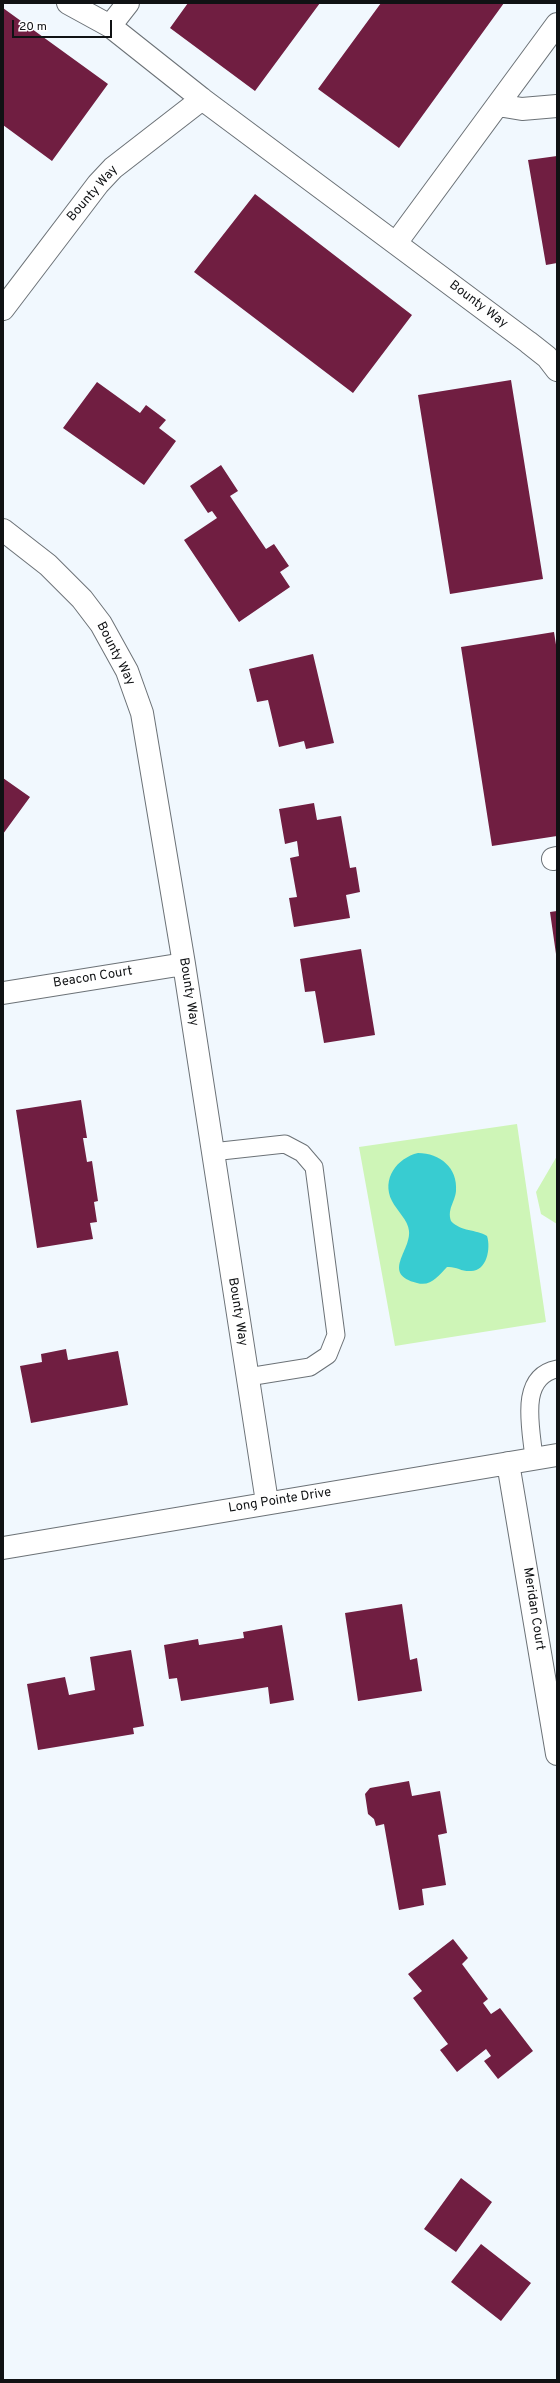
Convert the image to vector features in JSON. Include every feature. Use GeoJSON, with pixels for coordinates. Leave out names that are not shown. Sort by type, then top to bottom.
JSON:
{"type":"FeatureCollection","features":[{"type":"Feature","properties":{"kind":"street","name":"Bounty Way"},"geometry":{"type":"LineString","coordinates":[[68,3],[110,26],[202,99],[528,342],[547,357],[557,370]]}},
{"type":"Feature","properties":{"kind":"street"},"geometry":{"type":"LineString","coordinates":[[110,26],[128,3]]}},
{"type":"Feature","properties":{"kind":"street"},"geometry":{"type":"LineString","coordinates":[[396,243],[557,24]]}},
{"type":"Feature","properties":{"kind":"street","name":"Bounty Way"},"geometry":{"type":"LineString","coordinates":[[3,309],[98,184],[113,168],[202,99]]}},
{"type":"Feature","properties":{"kind":"street"},"geometry":{"type":"LineString","coordinates":[[498,105],[522,109],[557,106]]}},
{"type":"Feature","properties":{"kind":"street","name":"Bounty Way"},"geometry":{"type":"LineString","coordinates":[[3,530],[48,565],[82,599],[101,624],[127,671],[146,730],[184,964],[267,1502]]}},
{"type":"Feature","properties":{"kind":"street","name":"Beacon Court"},"geometry":{"type":"LineString","coordinates":[[3,993],[184,964]]}},
{"type":"Feature","properties":{"kind":"street","name":"Long Pointe Drive"},"geometry":{"type":"LineString","coordinates":[[3,1548],[267,1502],[557,1455]]}},
{"type":"Feature","properties":{"kind":"street","name":"Meridan Court"},"geometry":{"type":"LineString","coordinates":[[508,1463],[557,1754]]}},
{"type":"Feature","properties":{"kind":"lane"},"geometry":{"type":"LineString","coordinates":[[212,1152],[285,1144],[302,1153],[314,1167],[336,1335],[328,1355],[310,1367],[248,1377]]}},
{"type":"Feature","properties":{"kind":"lane"},"geometry":{"type":"LineString","coordinates":[[534,1459],[529,1407],[531,1393],[538,1380],[551,1370],[557,1369]]}},
{"type":"Feature","properties":{"kind":"green space"},"geometry":{"type":"Polygon","coordinates":[[[517,1124],[546,1322],[395,1346],[359,1147],[517,1124]]]}},
{"type":"Feature","properties":{"kind":"green space"},"geometry":{"type":"Polygon","coordinates":[[[557,1156],[557,1224],[541,1214],[536,1192],[557,1156]]]}},
{"type":"Feature","properties":{"kind":"water"},"geometry":{"type":"Polygon","coordinates":[[[418,1153],[434,1156],[440,1159],[446,1163],[454,1175],[456,1191],[450,1213],[451,1221],[459,1227],[487,1236],[488,1241],[488,1252],[481,1267],[476,1270],[468,1271],[447,1267],[434,1280],[422,1284],[406,1279],[401,1274],[399,1268],[400,1261],[406,1246],[409,1231],[404,1219],[392,1201],[388,1185],[393,1171],[398,1165],[410,1156],[418,1153]]]}},
{"type":"Feature","properties":{"kind":"building"},"geometry":{"type":"Polygon","coordinates":[[[188,3],[320,3],[255,91],[170,28],[188,3]]]}},
{"type":"Feature","properties":{"kind":"building"},"geometry":{"type":"Polygon","coordinates":[[[381,3],[504,3],[399,148],[318,89],[381,3]]]}},
{"type":"Feature","properties":{"kind":"building"},"geometry":{"type":"Polygon","coordinates":[[[3,8],[108,84],[52,161],[3,125],[3,8]]]}},
{"type":"Feature","properties":{"kind":"building"},"geometry":{"type":"Polygon","coordinates":[[[557,156],[557,263],[546,265],[528,160],[557,156]]]}},
{"type":"Feature","properties":{"kind":"building"},"geometry":{"type":"Polygon","coordinates":[[[255,194],[412,315],[353,393],[194,272],[255,194]]]}},
{"type":"Feature","properties":{"kind":"building"},"geometry":{"type":"Polygon","coordinates":[[[511,380],[543,579],[450,594],[418,395],[511,380]]]}},
{"type":"Feature","properties":{"kind":"building"},"geometry":{"type":"Polygon","coordinates":[[[97,382],[140,413],[146,405],[166,420],[159,428],[176,441],[144,485],[63,428],[97,382]]]}},
{"type":"Feature","properties":{"kind":"building"},"geometry":{"type":"Polygon","coordinates":[[[221,465],[238,491],[230,496],[266,549],[274,544],[289,566],[280,572],[290,587],[239,622],[184,540],[217,518],[212,511],[208,513],[190,486],[221,465]]]}},
{"type":"Feature","properties":{"kind":"building"},"geometry":{"type":"Polygon","coordinates":[[[554,632],[557,651],[557,836],[492,846],[461,647],[554,632]]]}},
{"type":"Feature","properties":{"kind":"building"},"geometry":{"type":"Polygon","coordinates":[[[313,654],[334,743],[306,749],[304,741],[279,747],[268,700],[257,702],[249,669],[313,654]]]}},
{"type":"Feature","properties":{"kind":"building"},"geometry":{"type":"Polygon","coordinates":[[[3,778],[30,797],[3,834],[3,778]]]}},
{"type":"Feature","properties":{"kind":"building"},"geometry":{"type":"Polygon","coordinates":[[[314,803],[317,820],[341,816],[350,868],[356,867],[360,892],[346,895],[350,918],[294,927],[289,898],[297,897],[290,858],[299,856],[297,841],[285,844],[279,809],[314,803]]]}},
{"type":"Feature","properties":{"kind":"building"},"geometry":{"type":"Polygon","coordinates":[[[557,911],[557,954],[556,954],[550,912],[557,911]]]}},
{"type":"Feature","properties":{"kind":"building"},"geometry":{"type":"Polygon","coordinates":[[[361,949],[375,1035],[324,1043],[315,991],[305,992],[300,959],[361,949]]]}},
{"type":"Feature","properties":{"kind":"building"},"geometry":{"type":"Polygon","coordinates":[[[81,1100],[87,1138],[83,1138],[87,1162],[92,1161],[98,1201],[94,1202],[97,1222],[90,1223],[93,1239],[37,1248],[16,1110],[81,1100]]]}},
{"type":"Feature","properties":{"kind":"building"},"geometry":{"type":"Polygon","coordinates":[[[66,1349],[68,1360],[118,1351],[128,1405],[31,1423],[20,1366],[42,1362],[41,1354],[66,1349]]]}},
{"type":"Feature","properties":{"kind":"building"},"geometry":{"type":"Polygon","coordinates":[[[402,1604],[410,1660],[417,1658],[422,1691],[358,1701],[345,1613],[402,1604]]]}},
{"type":"Feature","properties":{"kind":"building"},"geometry":{"type":"Polygon","coordinates":[[[282,1625],[294,1700],[270,1704],[268,1687],[181,1701],[177,1678],[169,1679],[164,1645],[198,1639],[199,1645],[244,1638],[243,1632],[282,1625]]]}},
{"type":"Feature","properties":{"kind":"building"},"geometry":{"type":"Polygon","coordinates":[[[131,1650],[144,1726],[133,1728],[134,1734],[38,1750],[27,1684],[65,1677],[69,1695],[95,1690],[90,1657],[131,1650]]]}},
{"type":"Feature","properties":{"kind":"building"},"geometry":{"type":"Polygon","coordinates":[[[409,1781],[412,1796],[440,1791],[447,1833],[438,1835],[446,1885],[422,1889],[424,1905],[399,1910],[384,1824],[376,1826],[374,1819],[368,1814],[365,1794],[370,1788],[409,1781]]]}},
{"type":"Feature","properties":{"kind":"building"},"geometry":{"type":"Polygon","coordinates":[[[453,1939],[468,1958],[462,1964],[488,1999],[483,2003],[491,2014],[500,2008],[533,2051],[498,2079],[484,2061],[491,2056],[486,2049],[457,2072],[440,2050],[448,2044],[413,1998],[422,1991],[408,1974],[453,1939]]]}},
{"type":"Feature","properties":{"kind":"building"},"geometry":{"type":"Polygon","coordinates":[[[461,2178],[492,2202],[456,2252],[424,2229],[461,2178]]]}},
{"type":"Feature","properties":{"kind":"building"},"geometry":{"type":"Polygon","coordinates":[[[481,2244],[531,2283],[501,2321],[451,2282],[481,2244]]]}}]}
